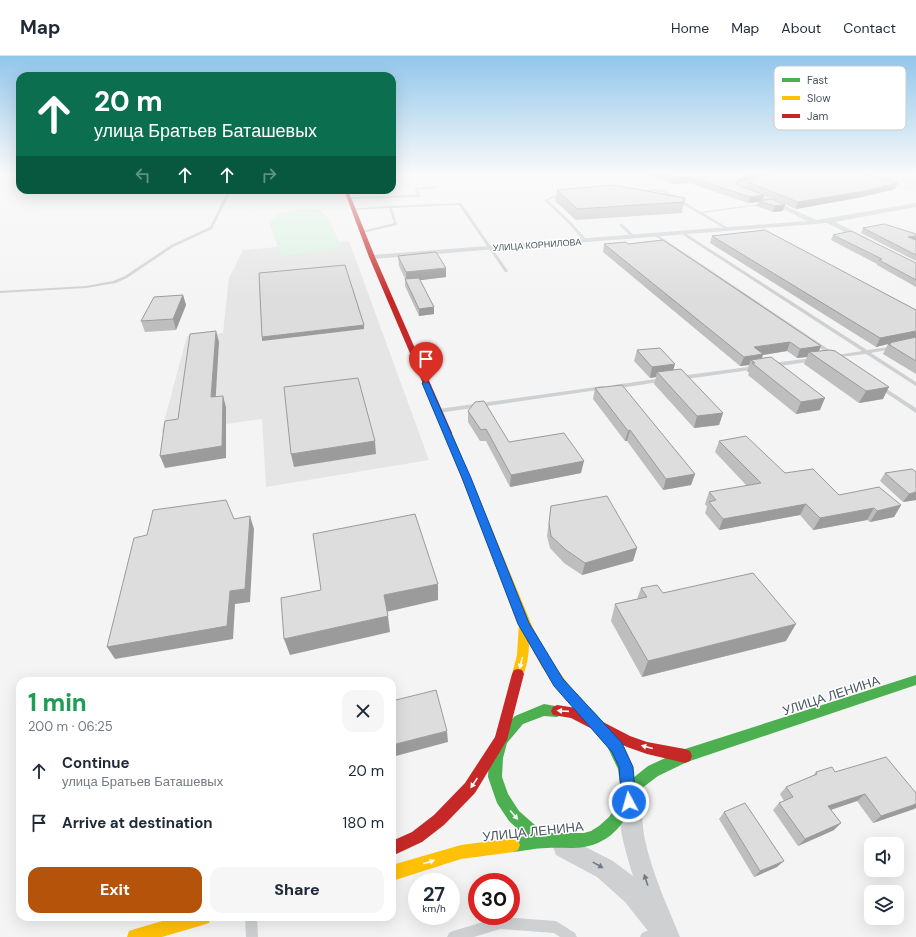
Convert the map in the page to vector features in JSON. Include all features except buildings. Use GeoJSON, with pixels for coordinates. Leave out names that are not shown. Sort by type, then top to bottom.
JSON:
{"type":"FeatureCollection","features":[{"type":"Feature","properties":{"kind":"street"},"geometry":{"type":"LineString","coordinates":[[356,214],[372,257],[467,478],[524,624],[559,683],[598,725]]}},
{"type":"Feature","properties":{"kind":"street"},"geometry":{"type":"LineString","coordinates":[[799,214],[816,222]]}},
{"type":"Feature","properties":{"kind":"street","name":"УЛИЦА КОРНИЛОВА"},"geometry":{"type":"LineString","coordinates":[[372,257],[729,230],[762,229],[816,222],[828,222],[869,214]]}},
{"type":"Feature","properties":{"kind":"street"},"geometry":{"type":"LineString","coordinates":[[828,222],[869,242]]}},
{"type":"Feature","properties":{"kind":"street"},"geometry":{"type":"LineString","coordinates":[[524,624],[523,655],[496,758],[495,777],[502,798],[514,816],[531,831],[552,840],[605,869],[634,894],[659,935]]}},
{"type":"Feature","properties":{"kind":"street","name":"УЛИЦА ЛЕНИНА"},"geometry":{"type":"LineString","coordinates":[[628,790],[652,770],[685,756],[916,680]]}},
{"type":"Feature","properties":{"kind":"street"},"geometry":{"type":"LineString","coordinates":[[396,847],[417,837],[439,820],[470,788],[501,740],[519,720],[544,710],[572,712],[627,741],[647,748],[685,756]]}},
{"type":"Feature","properties":{"kind":"street","name":"УЛИЦА ЛЕНИНА"},"geometry":{"type":"LineString","coordinates":[[396,873],[461,852],[552,840],[574,842],[594,837],[611,826],[623,809],[628,790],[626,767],[617,748],[598,725]]}},
{"type":"Feature","properties":{"kind":"street"},"geometry":{"type":"LineString","coordinates":[[628,790],[634,840],[659,935]]}},
{"type":"Feature","properties":{"kind":"street"},"geometry":{"type":"LineString","coordinates":[[135,937],[189,921]]}},
{"type":"Feature","properties":{"kind":"lane"},"geometry":{"type":"LineString","coordinates":[[0,292],[86,287],[114,282],[126,276],[172,246],[211,228],[218,214]]}},
{"type":"Feature","properties":{"kind":"lane"},"geometry":{"type":"LineString","coordinates":[[363,232],[396,224],[393,214]]}},
{"type":"Feature","properties":{"kind":"lane"},"geometry":{"type":"LineString","coordinates":[[467,214],[506,271]]}},
{"type":"Feature","properties":{"kind":"lane"},"geometry":{"type":"LineString","coordinates":[[561,214],[586,241]]}},
{"type":"Feature","properties":{"kind":"lane"},"geometry":{"type":"LineString","coordinates":[[703,214],[729,230]]}},
{"type":"Feature","properties":{"kind":"lane"},"geometry":{"type":"LineString","coordinates":[[621,225],[634,237]]}},
{"type":"Feature","properties":{"kind":"lane"},"geometry":{"type":"LineString","coordinates":[[684,234],[916,384]]}},
{"type":"Feature","properties":{"kind":"lane"},"geometry":{"type":"LineString","coordinates":[[657,236],[843,361]]}},
{"type":"Feature","properties":{"kind":"lane"},"geometry":{"type":"LineString","coordinates":[[829,358],[902,345]]}},
{"type":"Feature","properties":{"kind":"lane"},"geometry":{"type":"LineString","coordinates":[[438,411],[821,359]]}},
{"type":"Feature","properties":{"kind":"lane"},"geometry":{"type":"LineString","coordinates":[[873,382],[916,411]]}},
{"type":"Feature","properties":{"kind":"lane"},"geometry":{"type":"LineString","coordinates":[[251,921],[252,937]]}},
{"type":"Feature","properties":{"kind":"lane"},"geometry":{"type":"LineString","coordinates":[[453,937],[500,923],[558,932],[571,937]]}},
{"type":"Feature","properties":{"kind":"shaded area"},"geometry":{"type":"Polygon","coordinates":[[[349,241],[429,460],[266,487],[262,419],[161,433],[187,336],[223,333],[229,278],[243,250],[349,241]]]}},
{"type":"Feature","properties":{"kind":"green space"},"geometry":{"type":"Polygon","coordinates":[[[278,214],[325,214],[341,245],[331,250],[281,256],[269,223],[278,214]]]}},
{"type":"Feature","properties":{"kind":"traffic: fast"},"geometry":{"type":"LineString","coordinates":[[628,790],[653,771],[685,756],[916,680]]}},
{"type":"Feature","properties":{"kind":"traffic: fast"},"geometry":{"type":"LineString","coordinates":[[513,845],[543,840],[579,841],[589,839],[605,831],[614,822],[623,807],[627,784],[625,769],[620,755],[602,729],[569,694]]}},
{"type":"Feature","properties":{"kind":"traffic: fast"},"geometry":{"type":"LineString","coordinates":[[552,840],[531,831],[514,816],[502,798],[495,777],[496,758],[501,740],[519,720],[544,710],[557,711]]}},
{"type":"Feature","properties":{"kind":"traffic: slow"},"geometry":{"type":"LineString","coordinates":[[448,433],[519,611],[546,663],[569,694]]}},
{"type":"Feature","properties":{"kind":"traffic: slow"},"geometry":{"type":"LineString","coordinates":[[518,674],[523,655],[524,624]]}},
{"type":"Feature","properties":{"kind":"traffic: slow"},"geometry":{"type":"LineString","coordinates":[[396,872],[461,852],[513,845]]}},
{"type":"Feature","properties":{"kind":"traffic: slow"},"geometry":{"type":"LineString","coordinates":[[135,937],[189,921]]}},
{"type":"Feature","properties":{"kind":"traffic: jam"},"geometry":{"type":"LineString","coordinates":[[355,214],[372,257],[448,433]]}},
{"type":"Feature","properties":{"kind":"traffic: jam"},"geometry":{"type":"LineString","coordinates":[[396,847],[417,837],[439,820],[470,788],[501,740],[518,674]]}},
{"type":"Feature","properties":{"kind":"traffic: jam"},"geometry":{"type":"LineString","coordinates":[[557,711],[572,712],[627,741],[647,748],[685,756]]}},
{"type":"Feature","properties":{"kind":"route"},"geometry":{"type":"LineString","coordinates":[[426,383],[467,478],[524,624],[559,683],[617,748],[626,767],[629,802]]}}]}
